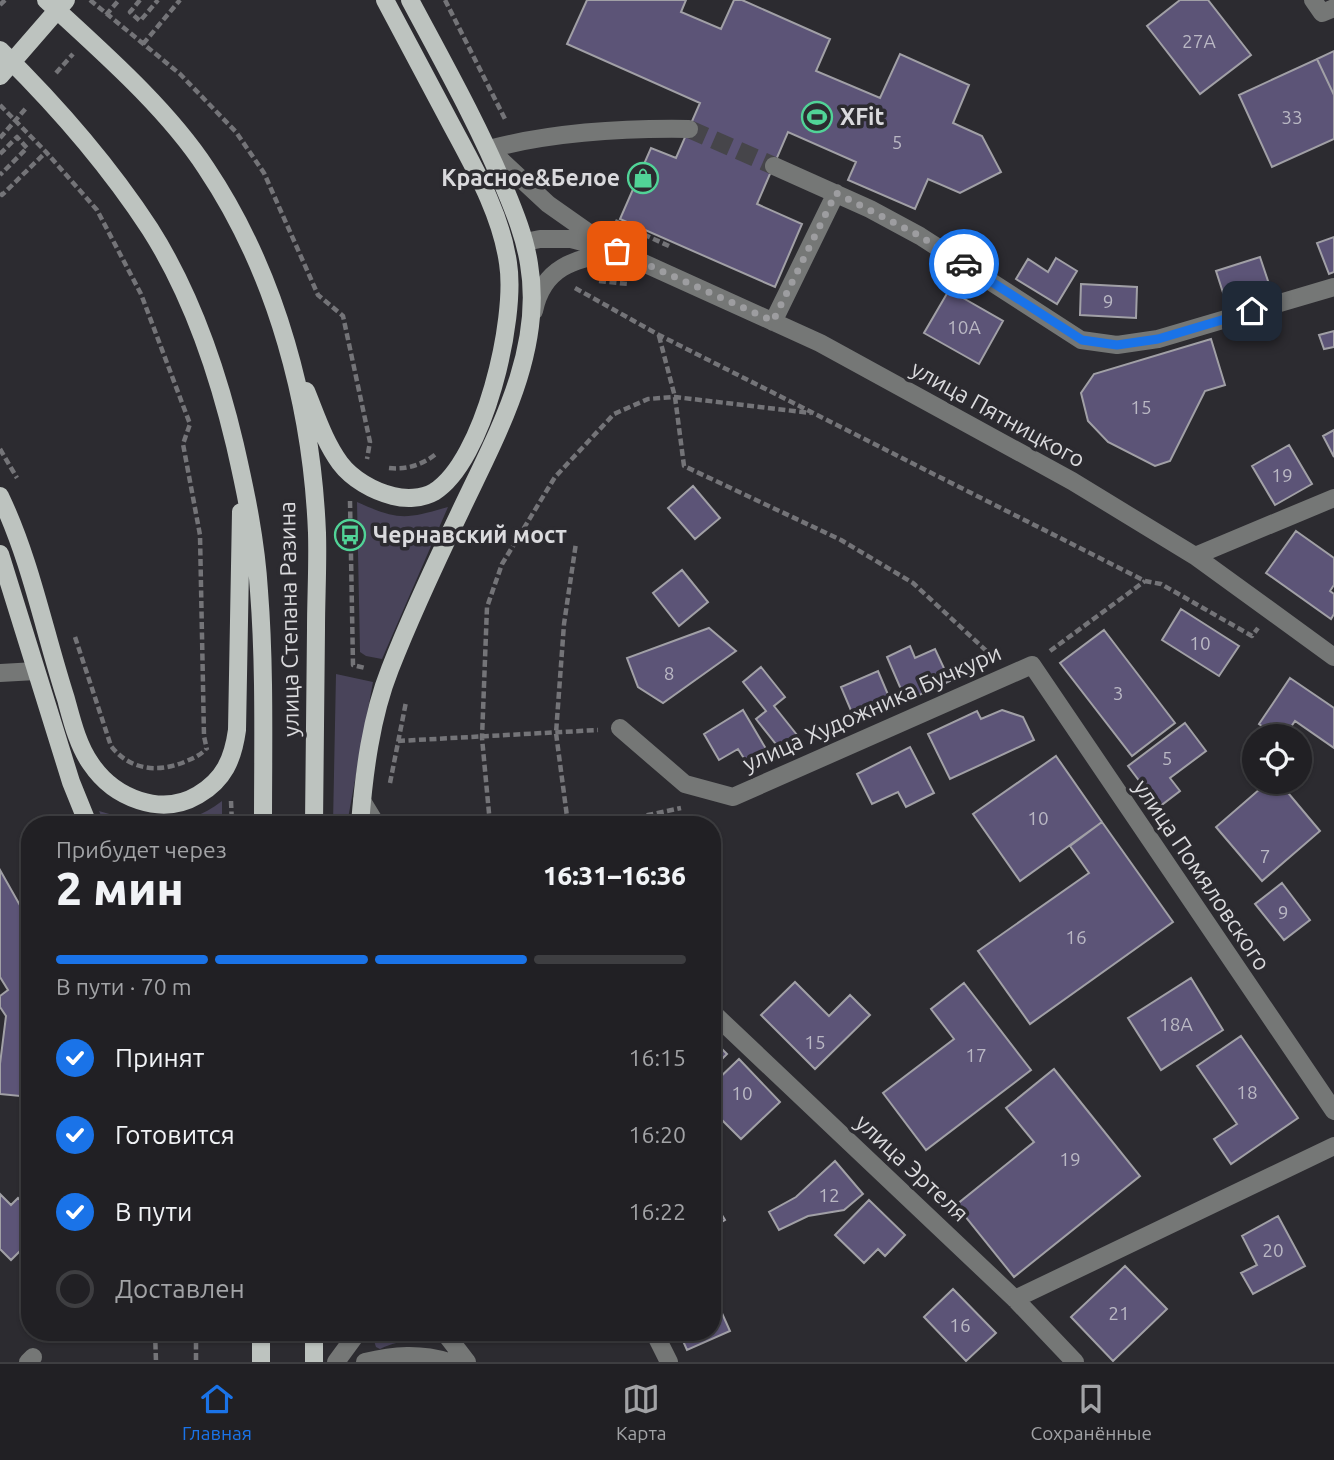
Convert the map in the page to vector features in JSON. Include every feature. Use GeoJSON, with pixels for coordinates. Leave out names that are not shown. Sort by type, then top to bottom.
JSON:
{"type":"FeatureCollection","features":[{"type":"Feature","properties":{"kind":"main road"},"geometry":{"type":"LineString","coordinates":[[46,0],[162,113],[206,167],[239,223],[265,281],[282,332],[330,448],[342,465],[357,479],[384,494],[401,498],[431,494],[445,484],[464,456],[492,392],[506,327],[510,293],[509,264],[497,219],[472,163],[385,0]]}},
{"type":"Feature","properties":{"kind":"main road"},"geometry":{"type":"LineString","coordinates":[[0,76],[66,0]]}},
{"type":"Feature","properties":{"kind":"main road"},"geometry":{"type":"LineString","coordinates":[[361,816],[371,734],[388,673],[506,414],[530,330],[532,287],[525,242],[489,149],[411,2]]}},
{"type":"Feature","properties":{"kind":"main road","name":"улица Степана Разина"},"geometry":{"type":"LineString","coordinates":[[0,50],[44,94],[86,143],[151,231],[204,336],[223,396],[253,531],[259,590],[264,740],[263,816]]}},
{"type":"Feature","properties":{"kind":"main road"},"geometry":{"type":"LineString","coordinates":[[505,248],[525,242]]}},
{"type":"Feature","properties":{"kind":"main road","name":"улица Степана Разина"},"geometry":{"type":"LineString","coordinates":[[282,332],[301,407],[317,533],[314,816]]}},
{"type":"Feature","properties":{"kind":"main road"},"geometry":{"type":"LineString","coordinates":[[0,496],[27,563],[57,673],[77,736],[89,763],[104,780],[125,795],[144,803],[169,804],[194,798],[210,788],[222,777],[234,754],[237,730],[242,477]]}},
{"type":"Feature","properties":{"kind":"main road"},"geometry":{"type":"LineString","coordinates":[[0,554],[71,782],[85,816]]}},
{"type":"Feature","properties":{"kind":"main road"},"geometry":{"type":"LineString","coordinates":[[261,1341],[261,1362]]}},
{"type":"Feature","properties":{"kind":"main road"},"geometry":{"type":"LineString","coordinates":[[314,1341],[314,1362]]}},
{"type":"Feature","properties":{"kind":"street"},"geometry":{"type":"LineString","coordinates":[[1313,0],[1322,13],[1334,8]]}},
{"type":"Feature","properties":{"kind":"street"},"geometry":{"type":"LineString","coordinates":[[489,149],[515,142],[603,130],[689,129]]}},
{"type":"Feature","properties":{"kind":"street"},"geometry":{"type":"LineString","coordinates":[[489,149],[548,204],[617,251]]}},
{"type":"Feature","properties":{"kind":"street"},"geometry":{"type":"LineString","coordinates":[[774,166],[836,193],[920,236],[1082,340],[1117,345],[1158,339],[1334,287]]}},
{"type":"Feature","properties":{"kind":"street"},"geometry":{"type":"LineString","coordinates":[[773,321],[836,193]]}},
{"type":"Feature","properties":{"kind":"street"},"geometry":{"type":"LineString","coordinates":[[525,242],[571,239],[617,251]]}},
{"type":"Feature","properties":{"kind":"street"},"geometry":{"type":"LineString","coordinates":[[530,330],[536,299],[554,273],[577,261],[617,251]]}},
{"type":"Feature","properties":{"kind":"street","name":"улица Пятницкого"},"geometry":{"type":"LineString","coordinates":[[617,251],[820,344],[1072,481],[1195,556],[1334,657]]}},
{"type":"Feature","properties":{"kind":"street"},"geometry":{"type":"LineString","coordinates":[[1195,556],[1334,498]]}},
{"type":"Feature","properties":{"kind":"street","name":"улица Художника Бучкури"},"geometry":{"type":"LineString","coordinates":[[620,728],[685,783],[733,797],[1031,665]]}},
{"type":"Feature","properties":{"kind":"street","name":"улица Помяловского"},"geometry":{"type":"LineString","coordinates":[[1031,665],[1334,1111]]}},
{"type":"Feature","properties":{"kind":"street"},"geometry":{"type":"LineString","coordinates":[[0,673],[36,671]]}},
{"type":"Feature","properties":{"kind":"street"},"geometry":{"type":"LineString","coordinates":[[362,801],[371,816]]}},
{"type":"Feature","properties":{"kind":"street","name":"улица Эртеля"},"geometry":{"type":"LineString","coordinates":[[721,1020],[1016,1299],[1076,1362]]}},
{"type":"Feature","properties":{"kind":"street"},"geometry":{"type":"LineString","coordinates":[[1016,1299],[1334,1146]]}},
{"type":"Feature","properties":{"kind":"street"},"geometry":{"type":"LineString","coordinates":[[336,1362],[351,1341]]}},
{"type":"Feature","properties":{"kind":"street"},"geometry":{"type":"LineString","coordinates":[[451,1341],[467,1362]]}},
{"type":"Feature","properties":{"kind":"street"},"geometry":{"type":"LineString","coordinates":[[658,1341],[669,1362]]}},
{"type":"Feature","properties":{"kind":"street"},"geometry":{"type":"LineString","coordinates":[[365,1362],[394,1356],[429,1356],[449,1362]]}},
{"type":"Feature","properties":{"kind":"path"},"geometry":{"type":"LineString","coordinates":[[0,5],[5,0]]}},
{"type":"Feature","properties":{"kind":"path"},"geometry":{"type":"LineString","coordinates":[[90,0],[180,74],[236,132],[264,173],[318,295],[342,316],[370,442],[369,456],[374,460]]}},
{"type":"Feature","properties":{"kind":"path"},"geometry":{"type":"LineString","coordinates":[[102,20],[119,0]]}},
{"type":"Feature","properties":{"kind":"path"},"geometry":{"type":"LineString","coordinates":[[140,0],[130,12],[140,21],[158,0]]}},
{"type":"Feature","properties":{"kind":"path"},"geometry":{"type":"LineString","coordinates":[[143,44],[180,0]]}},
{"type":"Feature","properties":{"kind":"path"},"geometry":{"type":"LineString","coordinates":[[51,79],[77,49]]}},
{"type":"Feature","properties":{"kind":"path"},"geometry":{"type":"LineString","coordinates":[[0,138],[34,98]]}},
{"type":"Feature","properties":{"kind":"path"},"geometry":{"type":"LineString","coordinates":[[0,105],[97,210],[141,294],[190,424],[183,444],[200,535],[204,736],[207,748],[202,754],[179,764],[157,769],[131,763],[118,754],[111,746],[73,632]]}},
{"type":"Feature","properties":{"kind":"path"},"geometry":{"type":"LineString","coordinates":[[0,154],[17,137],[27,148],[0,175]]}},
{"type":"Feature","properties":{"kind":"path"},"geometry":{"type":"LineString","coordinates":[[0,193],[2,195],[46,152]]}},
{"type":"Feature","properties":{"kind":"path"},"geometry":{"type":"LineString","coordinates":[[573,288],[659,335],[1145,581],[1161,584],[1252,636],[1271,611]]}},
{"type":"Feature","properties":{"kind":"path"},"geometry":{"type":"LineString","coordinates":[[659,335],[675,397],[684,466],[841,540],[913,583],[991,653],[1005,675]]}},
{"type":"Feature","properties":{"kind":"path"},"geometry":{"type":"LineString","coordinates":[[489,816],[482,738],[487,607],[502,564],[555,477],[614,414],[648,399],[675,397],[815,414]]}},
{"type":"Feature","properties":{"kind":"path"},"geometry":{"type":"LineString","coordinates":[[0,449],[18,481]]}},
{"type":"Feature","properties":{"kind":"path"},"geometry":{"type":"LineString","coordinates":[[380,464],[391,469],[404,468],[429,459],[441,450]]}},
{"type":"Feature","properties":{"kind":"path"},"geometry":{"type":"LineString","coordinates":[[350,502],[353,665]]}},
{"type":"Feature","properties":{"kind":"path"},"geometry":{"type":"LineString","coordinates":[[567,816],[556,733],[564,625],[576,543]]}},
{"type":"Feature","properties":{"kind":"path"},"geometry":{"type":"LineString","coordinates":[[1031,665],[1145,581]]}},
{"type":"Feature","properties":{"kind":"path"},"geometry":{"type":"LineString","coordinates":[[398,741],[620,728]]}},
{"type":"Feature","properties":{"kind":"path"},"geometry":{"type":"LineString","coordinates":[[230,791],[232,816]]}},
{"type":"Feature","properties":{"kind":"path"},"geometry":{"type":"LineString","coordinates":[[155,1341],[156,1362]]}},
{"type":"Feature","properties":{"kind":"path"},"geometry":{"type":"LineString","coordinates":[[196,1341],[196,1362]]}},
{"type":"Feature","properties":{"kind":"shaded area"},"geometry":{"type":"Polygon","coordinates":[[[357,502],[402,516],[448,507],[382,659],[360,652],[357,502]]]}},
{"type":"Feature","properties":{"kind":"shaded area"},"geometry":{"type":"Polygon","coordinates":[[[336,674],[373,682],[348,816],[333,816],[336,674]]]}},
{"type":"Feature","properties":{"kind":"shaded area"},"geometry":{"type":"Polygon","coordinates":[[[222,801],[222,816],[196,816],[222,801]]]}},
{"type":"Feature","properties":{"kind":"shaded area"},"geometry":{"type":"Polygon","coordinates":[[[99,811],[119,816],[101,816],[99,811]]]}},
{"type":"Feature","properties":{"kind":"shaded area"},"geometry":{"type":"Polygon","coordinates":[[[374,1341],[416,1341],[392,1344],[380,1349],[374,1341]]]}},
{"type":"Feature","properties":{"kind":"building"},"geometry":{"type":"Polygon","coordinates":[[[587,0],[686,0],[681,12],[721,29],[734,0],[742,0],[830,39],[816,71],[880,98],[900,54],[969,85],[953,123],[982,136],[1001,172],[960,193],[928,179],[915,209],[848,180],[856,162],[788,132],[757,204],[802,224],[775,287],[620,219],[651,148],[676,158],[700,103],[567,44],[587,0]]]}},
{"type":"Feature","properties":{"kind":"building"},"geometry":{"type":"Polygon","coordinates":[[[1180,0],[1208,0],[1251,55],[1200,94],[1147,26],[1180,0]]]}},
{"type":"Feature","properties":{"kind":"building"},"geometry":{"type":"Polygon","coordinates":[[[1334,51],[1334,95],[1317,59],[1334,51]]]}},
{"type":"Feature","properties":{"kind":"building"},"geometry":{"type":"Polygon","coordinates":[[[1317,59],[1334,95],[1334,139],[1272,167],[1239,95],[1317,59]]]}},
{"type":"Feature","properties":{"kind":"building"},"geometry":{"type":"Polygon","coordinates":[[[1334,237],[1334,272],[1329,274],[1317,243],[1334,237]]]}},
{"type":"Feature","properties":{"kind":"building"},"geometry":{"type":"Polygon","coordinates":[[[1260,257],[1271,290],[1227,305],[1216,271],[1260,257]]]}},
{"type":"Feature","properties":{"kind":"building"},"geometry":{"type":"Polygon","coordinates":[[[1056,258],[1077,271],[1057,304],[1016,279],[1028,259],[1048,272],[1056,258]]]}},
{"type":"Feature","properties":{"kind":"building"},"geometry":{"type":"Polygon","coordinates":[[[1081,284],[1137,287],[1136,318],[1080,315],[1081,284]]]}},
{"type":"Feature","properties":{"kind":"building"},"geometry":{"type":"Polygon","coordinates":[[[949,290],[1003,321],[979,364],[924,333],[949,290]]]}},
{"type":"Feature","properties":{"kind":"building"},"geometry":{"type":"Polygon","coordinates":[[[1334,331],[1334,347],[1324,349],[1319,335],[1334,331]]]}},
{"type":"Feature","properties":{"kind":"building"},"geometry":{"type":"Polygon","coordinates":[[[1211,339],[1225,385],[1205,391],[1170,461],[1155,466],[1108,442],[1088,421],[1081,393],[1094,374],[1211,339]]]}},
{"type":"Feature","properties":{"kind":"building"},"geometry":{"type":"Polygon","coordinates":[[[1334,430],[1334,457],[1323,436],[1334,430]]]}},
{"type":"Feature","properties":{"kind":"building"},"geometry":{"type":"Polygon","coordinates":[[[1289,445],[1312,484],[1275,505],[1252,466],[1289,445]]]}},
{"type":"Feature","properties":{"kind":"building"},"geometry":{"type":"Polygon","coordinates":[[[693,486],[720,518],[695,539],[668,508],[693,486]]]}},
{"type":"Feature","properties":{"kind":"building"},"geometry":{"type":"Polygon","coordinates":[[[1296,531],[1334,558],[1334,585],[1330,591],[1334,594],[1334,614],[1331,619],[1266,573],[1296,531]]]}},
{"type":"Feature","properties":{"kind":"building"},"geometry":{"type":"Polygon","coordinates":[[[682,570],[708,602],[679,626],[653,593],[682,570]]]}},
{"type":"Feature","properties":{"kind":"building"},"geometry":{"type":"Polygon","coordinates":[[[1181,609],[1239,646],[1219,676],[1162,640],[1181,609]]]}},
{"type":"Feature","properties":{"kind":"building"},"geometry":{"type":"Polygon","coordinates":[[[709,628],[736,651],[663,703],[638,687],[627,658],[709,628]]]}},
{"type":"Feature","properties":{"kind":"building"},"geometry":{"type":"Polygon","coordinates":[[[1104,630],[1175,723],[1132,756],[1060,663],[1104,630]]]}},
{"type":"Feature","properties":{"kind":"building"},"geometry":{"type":"Polygon","coordinates":[[[910,646],[915,658],[935,649],[950,681],[906,701],[887,657],[910,646]]]}},
{"type":"Feature","properties":{"kind":"building"},"geometry":{"type":"Polygon","coordinates":[[[761,667],[785,697],[774,706],[801,740],[783,753],[756,719],[766,711],[743,682],[761,667]]]}},
{"type":"Feature","properties":{"kind":"building"},"geometry":{"type":"Polygon","coordinates":[[[878,671],[892,704],[855,720],[841,687],[878,671]]]}},
{"type":"Feature","properties":{"kind":"building"},"geometry":{"type":"Polygon","coordinates":[[[1290,678],[1334,708],[1334,748],[1312,733],[1312,724],[1299,724],[1295,721],[1293,724],[1259,724],[1290,678]]]}},
{"type":"Feature","properties":{"kind":"building"},"geometry":{"type":"Polygon","coordinates":[[[743,710],[772,759],[752,771],[738,749],[719,760],[704,734],[743,710]]]}},
{"type":"Feature","properties":{"kind":"building"},"geometry":{"type":"Polygon","coordinates":[[[1002,710],[1023,717],[1034,740],[950,779],[928,734],[977,711],[981,719],[1002,710]]]}},
{"type":"Feature","properties":{"kind":"building"},"geometry":{"type":"Polygon","coordinates":[[[1185,723],[1206,751],[1170,778],[1180,791],[1159,807],[1128,766],[1185,723]]]}},
{"type":"Feature","properties":{"kind":"building"},"geometry":{"type":"Polygon","coordinates":[[[910,747],[934,793],[906,807],[898,792],[872,804],[857,774],[910,747]]]}},
{"type":"Feature","properties":{"kind":"building"},"geometry":{"type":"Polygon","coordinates":[[[1056,756],[1102,822],[1020,881],[973,814],[1056,756]]]}},
{"type":"Feature","properties":{"kind":"building"},"geometry":{"type":"Polygon","coordinates":[[[1254,794],[1289,794],[1320,831],[1262,881],[1216,827],[1254,794]]]}},
{"type":"Feature","properties":{"kind":"building"},"geometry":{"type":"Polygon","coordinates":[[[1102,822],[1173,922],[1030,1024],[978,951],[1089,873],[1070,846],[1102,822]]]}},
{"type":"Feature","properties":{"kind":"building"},"geometry":{"type":"Polygon","coordinates":[[[0,870],[21,907],[21,1096],[0,1094],[0,1064],[6,1016],[0,1007],[0,996],[8,990],[0,977],[0,870]]]}},
{"type":"Feature","properties":{"kind":"building"},"geometry":{"type":"Polygon","coordinates":[[[1282,883],[1310,920],[1284,940],[1255,904],[1282,883]]]}},
{"type":"Feature","properties":{"kind":"building"},"geometry":{"type":"Polygon","coordinates":[[[1191,978],[1223,1030],[1161,1070],[1128,1018],[1191,978]]]}},
{"type":"Feature","properties":{"kind":"building"},"geometry":{"type":"Polygon","coordinates":[[[795,982],[829,1016],[850,995],[870,1015],[815,1069],[761,1015],[795,982]]]}},
{"type":"Feature","properties":{"kind":"building"},"geometry":{"type":"Polygon","coordinates":[[[964,983],[1031,1070],[926,1150],[883,1093],[954,1039],[931,1009],[964,983]]]}},
{"type":"Feature","properties":{"kind":"building"},"geometry":{"type":"Polygon","coordinates":[[[1241,1036],[1298,1118],[1231,1164],[1214,1139],[1237,1124],[1197,1066],[1241,1036]]]}},
{"type":"Feature","properties":{"kind":"building"},"geometry":{"type":"Polygon","coordinates":[[[721,1048],[727,1054],[721,1060],[721,1048]]]}},
{"type":"Feature","properties":{"kind":"building"},"geometry":{"type":"Polygon","coordinates":[[[739,1059],[780,1102],[741,1139],[721,1119],[721,1076],[739,1059]]]}},
{"type":"Feature","properties":{"kind":"building"},"geometry":{"type":"Polygon","coordinates":[[[1054,1069],[1140,1176],[1014,1277],[956,1205],[1034,1142],[1006,1108],[1054,1069]]]}},
{"type":"Feature","properties":{"kind":"building"},"geometry":{"type":"Polygon","coordinates":[[[835,1161],[863,1194],[844,1210],[808,1216],[779,1230],[769,1212],[796,1197],[835,1161]]]}},
{"type":"Feature","properties":{"kind":"building"},"geometry":{"type":"Polygon","coordinates":[[[0,1194],[11,1205],[18,1198],[21,1201],[21,1250],[11,1260],[0,1249],[0,1194]]]}},
{"type":"Feature","properties":{"kind":"building"},"geometry":{"type":"Polygon","coordinates":[[[869,1200],[905,1235],[885,1256],[878,1249],[864,1263],[835,1235],[869,1200]]]}},
{"type":"Feature","properties":{"kind":"building"},"geometry":{"type":"Polygon","coordinates":[[[1278,1216],[1305,1266],[1253,1294],[1241,1273],[1257,1265],[1242,1236],[1278,1216]]]}},
{"type":"Feature","properties":{"kind":"building"},"geometry":{"type":"Polygon","coordinates":[[[1125,1266],[1167,1309],[1113,1361],[1071,1317],[1125,1266]]]}},
{"type":"Feature","properties":{"kind":"building"},"geometry":{"type":"Polygon","coordinates":[[[953,1289],[996,1333],[966,1361],[924,1317],[953,1289]]]}},
{"type":"Feature","properties":{"kind":"building"},"geometry":{"type":"Polygon","coordinates":[[[721,1311],[730,1331],[721,1335],[721,1311]]]}},
{"type":"Feature","properties":{"kind":"building"},"geometry":{"type":"Polygon","coordinates":[[[683,1341],[707,1341],[687,1350],[683,1341]]]}},
{"type":"Feature","properties":{"kind":"tunnel"},"geometry":{"type":"LineString","coordinates":[[689,129],[774,166]]}},
{"type":"Feature","properties":{"kind":"way so far"},"geometry":{"type":"LineString","coordinates":[[617,251],[773,321],[836,193],[920,236],[964,264]]}},
{"type":"Feature","properties":{"kind":"place","name":"XFit"},"geometry":{"type":"Point","coordinates":[817,117]}},
{"type":"Feature","properties":{"kind":"place","name":"Красное&Белое"},"geometry":{"type":"Point","coordinates":[643,178]}},
{"type":"Feature","properties":{"kind":"place","name":"Чернавский мост"},"geometry":{"type":"Point","coordinates":[350,535]}},
{"type":"Feature","properties":{"kind":"route"},"geometry":{"type":"LineString","coordinates":[[964,264],[1082,340],[1117,345],[1158,339],[1252,311]]}}]}
